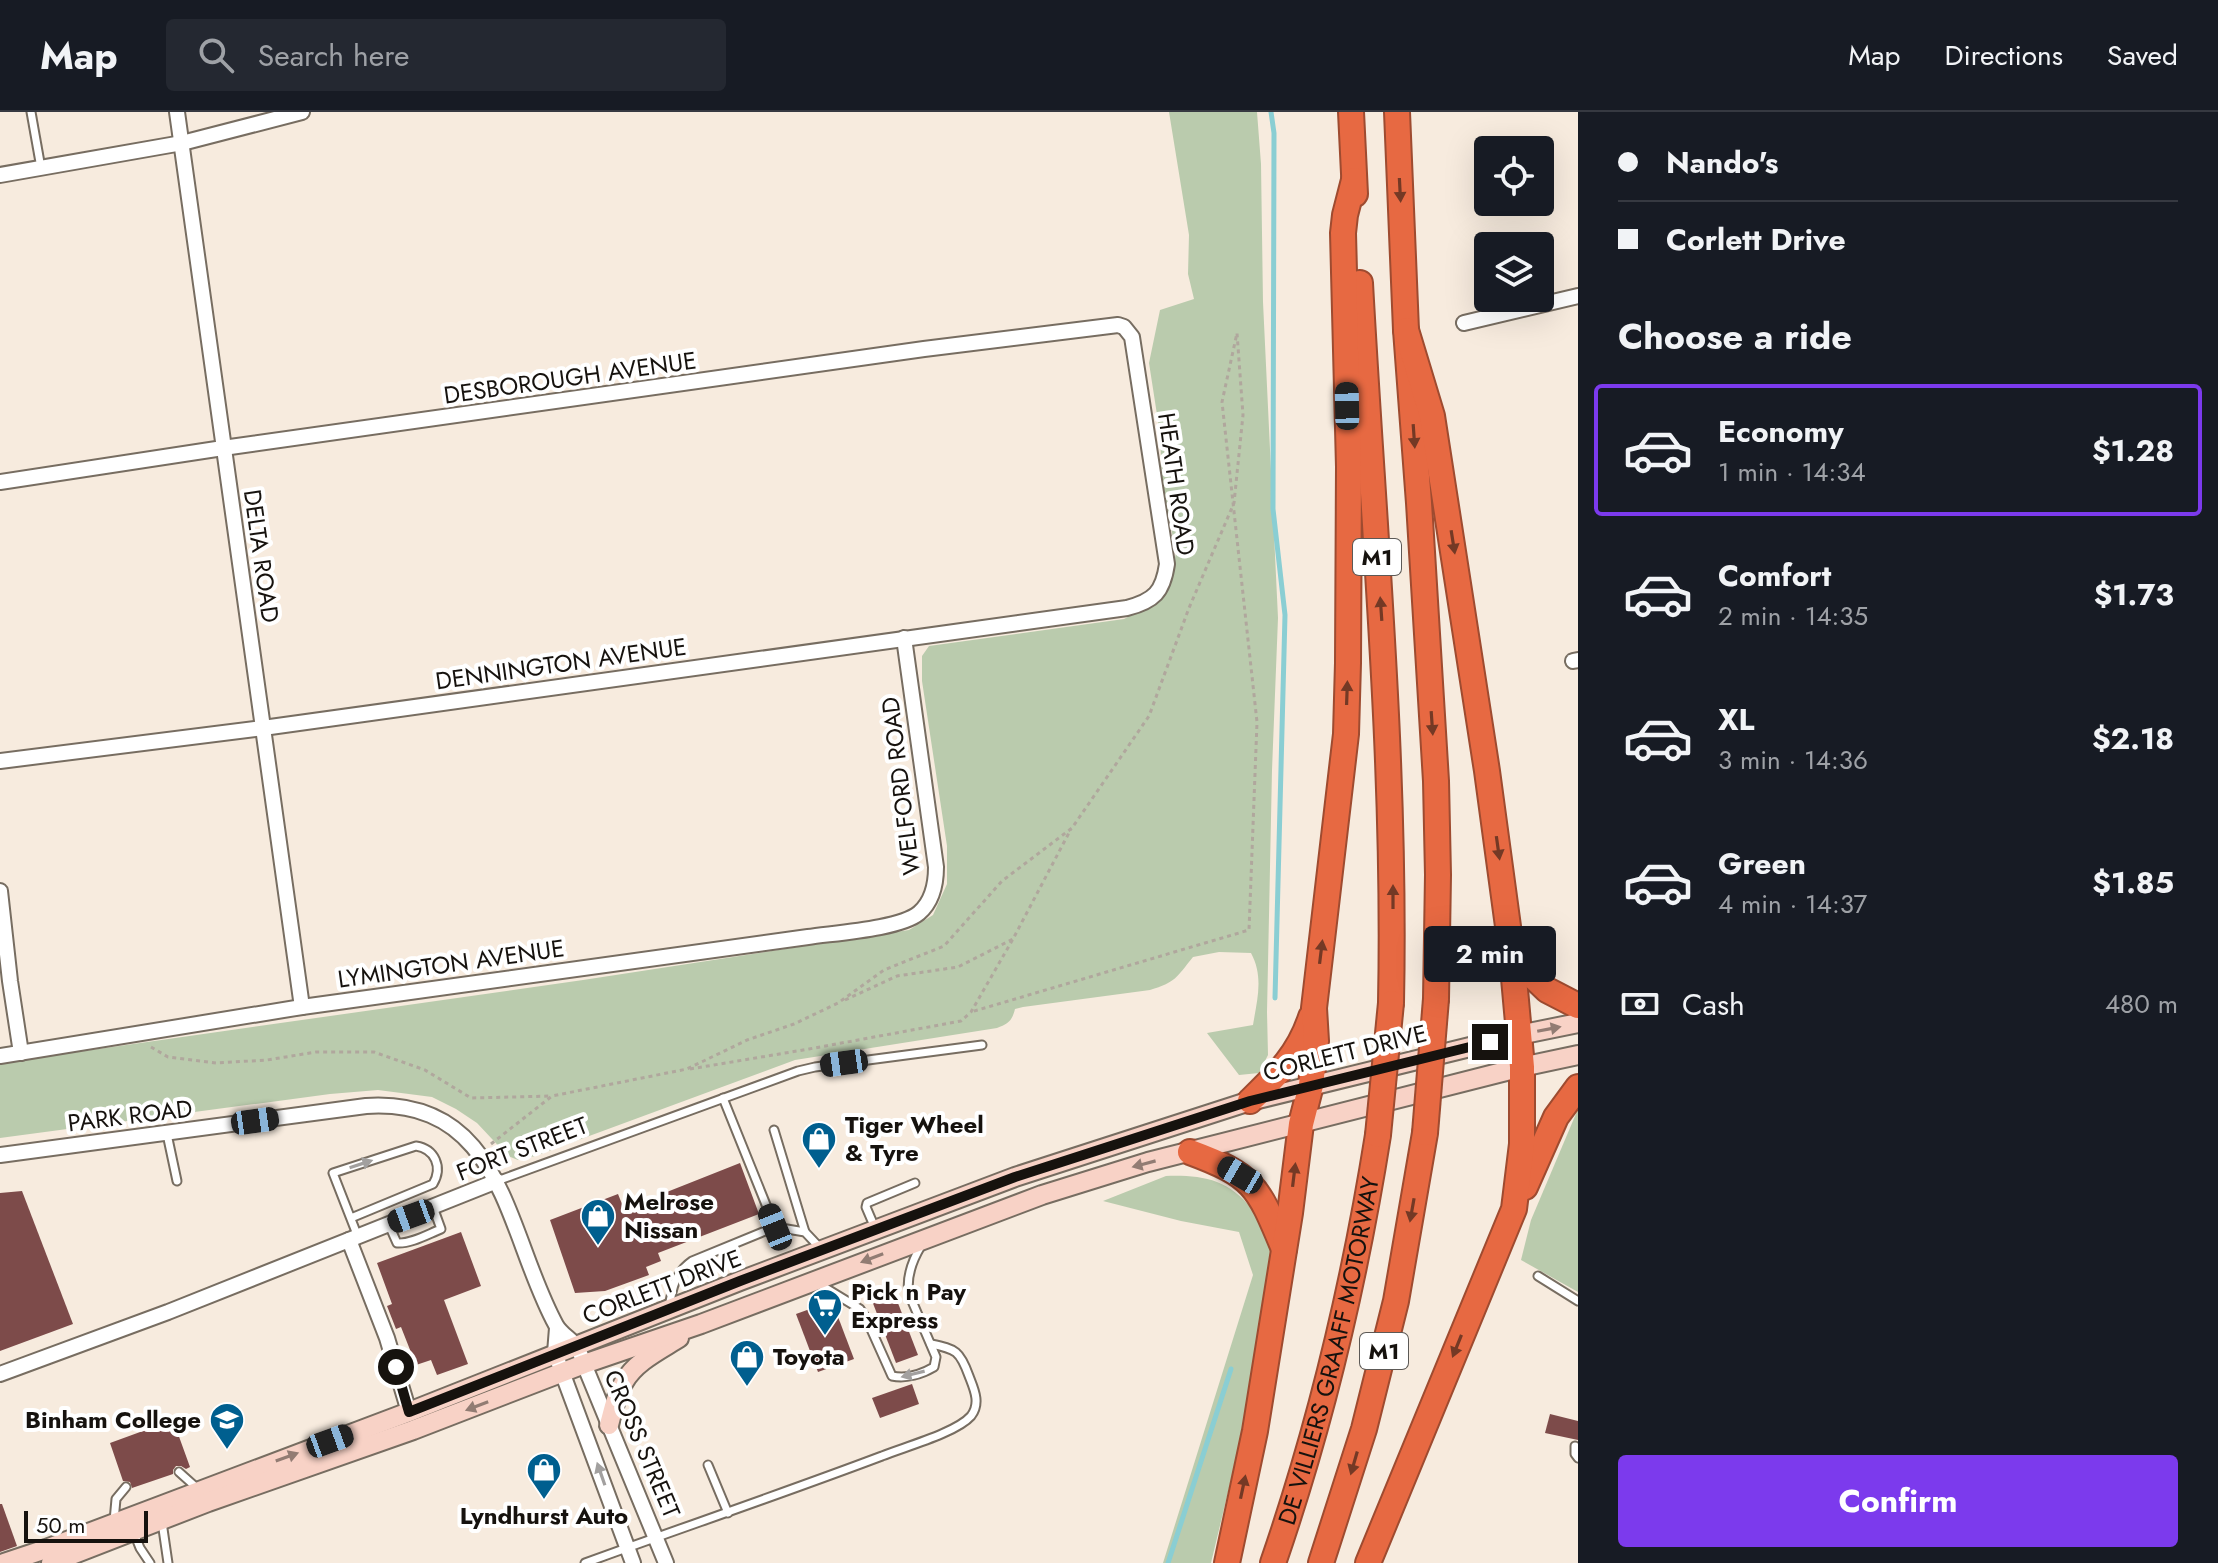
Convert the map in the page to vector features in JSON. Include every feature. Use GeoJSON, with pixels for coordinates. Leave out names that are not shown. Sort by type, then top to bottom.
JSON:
{"type":"FeatureCollection","features":[{"type":"Feature","properties":{"kind":"highway","name":"M1"},"geometry":{"type":"LineString","coordinates":[[1351,112],[1354,180]]}},
{"type":"Feature","properties":{"kind":"highway","name":"M1"},"geometry":{"type":"LineString","coordinates":[[1321,1563],[1364,1429],[1396,1301],[1425,1133],[1436,999],[1436,781],[1406,330],[1397,112]]}},
{"type":"Feature","properties":{"kind":"highway","name":"DE VILLIERS GRAAFF MOTORWAY"},"geometry":{"type":"LineString","coordinates":[[1273,1563],[1331,1371],[1365,1222],[1378,1135],[1391,1003],[1393,871],[1389,738],[1354,180]]}},
{"type":"Feature","properties":{"kind":"highway"},"geometry":{"type":"LineString","coordinates":[[1227,1563],[1255,1431],[1301,1124],[1311,1085],[1316,1041],[1314,1008],[1346,734],[1349,512],[1343,233],[1354,180]]}},
{"type":"Feature","properties":{"kind":"highway"},"geometry":{"type":"LineString","coordinates":[[1406,330],[1432,416],[1477,697],[1512,956],[1522,1067],[1522,1144],[1514,1209]]}},
{"type":"Feature","properties":{"kind":"highway"},"geometry":{"type":"LineString","coordinates":[[1512,956],[1547,990],[1578,1006]]}},
{"type":"Feature","properties":{"kind":"highway"},"geometry":{"type":"LineString","coordinates":[[1250,1101],[1283,1069],[1300,1044],[1314,1008]]}},
{"type":"Feature","properties":{"kind":"highway"},"geometry":{"type":"LineString","coordinates":[[1368,1563],[1514,1209],[1556,1117],[1578,1087]]}},
{"type":"Feature","properties":{"kind":"highway"},"geometry":{"type":"LineString","coordinates":[[1190,1152],[1226,1167],[1251,1183],[1261,1197],[1284,1249]]}},
{"type":"Feature","properties":{"kind":"main road","name":"CORLETT DRIVE"},"geometry":{"type":"LineString","coordinates":[[4,1563],[409,1412],[1015,1177],[1250,1101],[1578,1023]]}},
{"type":"Feature","properties":{"kind":"main road","name":"CORLETT DRIVE"},"geometry":{"type":"LineString","coordinates":[[51,1563],[91,1555],[133,1531],[208,1502],[413,1430],[584,1364],[701,1324],[1093,1178],[1578,1055]]}},
{"type":"Feature","properties":{"kind":"main road"},"geometry":{"type":"LineString","coordinates":[[609,1425],[629,1374],[701,1324]]}},
{"type":"Feature","properties":{"kind":"street","name":"DELTA ROAD"},"geometry":{"type":"LineString","coordinates":[[177,112],[302,1007]]}},
{"type":"Feature","properties":{"kind":"street"},"geometry":{"type":"LineString","coordinates":[[0,175],[182,143],[302,112]]}},
{"type":"Feature","properties":{"kind":"street"},"geometry":{"type":"LineString","coordinates":[[1464,323],[1578,296]]}},
{"type":"Feature","properties":{"kind":"street","name":"DESBOROUGH AVENUE"},"geometry":{"type":"LineString","coordinates":[[0,482],[223,448],[1109,325],[1124,327],[1134,345]]}},
{"type":"Feature","properties":{"kind":"street","name":"HEATH ROAD"},"geometry":{"type":"LineString","coordinates":[[1127,608],[1152,598],[1165,579],[1167,564],[1134,345]]}},
{"type":"Feature","properties":{"kind":"street","name":"DENNINGTON AVENUE"},"geometry":{"type":"LineString","coordinates":[[0,761],[263,728],[1127,608]]}},
{"type":"Feature","properties":{"kind":"street","name":"WELFORD ROAD"},"geometry":{"type":"LineString","coordinates":[[904,638],[936,867],[936,882],[931,896],[918,914],[909,919]]}},
{"type":"Feature","properties":{"kind":"street"},"geometry":{"type":"LineString","coordinates":[[0,891],[21,1053]]}},
{"type":"Feature","properties":{"kind":"street","name":"LYMINGTON AVENUE"},"geometry":{"type":"LineString","coordinates":[[0,1056],[302,1007],[834,933],[909,919]]}},
{"type":"Feature","properties":{"kind":"street","name":"CROSS STREET"},"geometry":{"type":"LineString","coordinates":[[313,1113],[387,1105],[421,1110],[449,1124],[479,1155],[497,1181],[557,1328],[576,1346],[666,1563]]}},
{"type":"Feature","properties":{"kind":"street","name":"PARK ROAD"},"geometry":{"type":"LineString","coordinates":[[0,1155],[313,1113]]}},
{"type":"Feature","properties":{"kind":"street","name":"FORT STREET"},"geometry":{"type":"LineString","coordinates":[[0,1374],[168,1312],[497,1181]]}},
{"type":"Feature","properties":{"kind":"street"},"geometry":{"type":"LineString","coordinates":[[354,1238],[409,1412]]}},
{"type":"Feature","properties":{"kind":"street","name":"CROSS STREET"},"geometry":{"type":"LineString","coordinates":[[557,1328],[555,1353],[633,1563]]}},
{"type":"Feature","properties":{"kind":"lane"},"geometry":{"type":"LineString","coordinates":[[31,112],[41,168]]}},
{"type":"Feature","properties":{"kind":"lane","name":"FORT STREET"},"geometry":{"type":"LineString","coordinates":[[497,1181],[815,1067],[982,1045]]}},
{"type":"Feature","properties":{"kind":"lane"},"geometry":{"type":"LineString","coordinates":[[723,1098],[775,1227]]}},
{"type":"Feature","properties":{"kind":"lane"},"geometry":{"type":"LineString","coordinates":[[774,1130],[805,1232],[822,1250]]}},
{"type":"Feature","properties":{"kind":"lane"},"geometry":{"type":"LineString","coordinates":[[167,1134],[177,1181]]}},
{"type":"Feature","properties":{"kind":"lane"},"geometry":{"type":"LineString","coordinates":[[351,1218],[433,1184],[438,1169],[433,1155],[416,1146],[333,1173],[351,1218],[354,1238]]}},
{"type":"Feature","properties":{"kind":"lane"},"geometry":{"type":"LineString","coordinates":[[875,1230],[867,1203],[915,1183]]}},
{"type":"Feature","properties":{"kind":"lane"},"geometry":{"type":"LineString","coordinates":[[389,1224],[397,1243],[410,1241],[441,1229],[433,1207]]}},
{"type":"Feature","properties":{"kind":"lane"},"geometry":{"type":"LineString","coordinates":[[668,1310],[672,1286],[683,1268],[692,1261],[775,1227],[805,1232]]}},
{"type":"Feature","properties":{"kind":"lane"},"geometry":{"type":"LineString","coordinates":[[813,1280],[860,1309],[892,1376],[904,1378],[934,1367],[936,1357],[908,1286],[912,1263],[926,1238]]}},
{"type":"Feature","properties":{"kind":"lane"},"geometry":{"type":"LineString","coordinates":[[1538,1276],[1578,1301]]}},
{"type":"Feature","properties":{"kind":"lane"},"geometry":{"type":"LineString","coordinates":[[585,1563],[876,1458],[964,1422],[976,1408],[975,1390],[962,1357],[949,1347],[931,1344]]}},
{"type":"Feature","properties":{"kind":"lane"},"geometry":{"type":"LineString","coordinates":[[1575,1446],[1578,1458]]}},
{"type":"Feature","properties":{"kind":"lane"},"geometry":{"type":"LineString","coordinates":[[708,1465],[728,1513]]}},
{"type":"Feature","properties":{"kind":"lane"},"geometry":{"type":"LineString","coordinates":[[179,1472],[199,1490]]}},
{"type":"Feature","properties":{"kind":"lane"},"geometry":{"type":"LineString","coordinates":[[114,1523],[116,1499],[126,1487]]}},
{"type":"Feature","properties":{"kind":"lane"},"geometry":{"type":"LineString","coordinates":[[162,1520],[168,1563]]}},
{"type":"Feature","properties":{"kind":"lane"},"geometry":{"type":"LineString","coordinates":[[133,1531],[150,1563]]}},
{"type":"Feature","properties":{"kind":"path"},"geometry":{"type":"LineString","coordinates":[[138,1034],[154,1050],[168,1057],[216,1063],[267,1060],[316,1052],[374,1052],[425,1070],[471,1098],[552,1096],[961,1021],[971,1012],[1013,939],[1072,828],[1149,716],[1189,608],[1234,503],[1243,415],[1237,333],[1222,402],[1234,503],[1257,722],[1249,930],[971,1012]]}},
{"type":"Feature","properties":{"kind":"path"},"geometry":{"type":"LineString","coordinates":[[838,1003],[884,970],[944,946],[1002,881],[1072,828]]}},
{"type":"Feature","properties":{"kind":"path"},"geometry":{"type":"LineString","coordinates":[[687,1069],[897,976],[958,967],[1013,939]]}},
{"type":"Feature","properties":{"kind":"path"},"geometry":{"type":"LineString","coordinates":[[479,1155],[552,1096]]}},
{"type":"Feature","properties":{"kind":"green space"},"geometry":{"type":"Polygon","coordinates":[[[1169,112],[1257,112],[1278,618],[1272,770],[1268,1055],[1259,1073],[1239,1075],[1207,1033],[1253,1025],[1258,998],[1257,971],[1251,953],[1219,952],[1193,957],[1175,978],[1150,990],[1023,1007],[1015,1009],[1009,1022],[997,1028],[795,1060],[518,1160],[508,1156],[477,1123],[432,1097],[378,1090],[0,1138],[0,1063],[909,930],[933,915],[947,884],[947,846],[922,681],[922,656],[929,646],[1124,619],[1157,602],[1170,579],[1176,553],[1162,482],[1160,434],[1149,363],[1160,310],[1194,299],[1188,274],[1189,235],[1169,112]]]}},
{"type":"Feature","properties":{"kind":"green space"},"geometry":{"type":"Polygon","coordinates":[[[1578,1109],[1578,1292],[1521,1260],[1531,1220],[1578,1109]]]}},
{"type":"Feature","properties":{"kind":"green space"},"geometry":{"type":"Polygon","coordinates":[[[1166,1176],[1203,1178],[1234,1191],[1261,1220],[1270,1240],[1270,1260],[1249,1396],[1211,1563],[1163,1563],[1253,1275],[1239,1232],[1103,1201],[1166,1176]]]}},
{"type":"Feature","properties":{"kind":"building"},"geometry":{"type":"Polygon","coordinates":[[[740,1163],[759,1214],[658,1253],[661,1261],[646,1267],[649,1275],[605,1291],[575,1293],[550,1220],[618,1194],[624,1209],[740,1163]]]}},
{"type":"Feature","properties":{"kind":"building"},"geometry":{"type":"Polygon","coordinates":[[[22,1191],[73,1324],[0,1351],[0,1193],[22,1191]]]}},
{"type":"Feature","properties":{"kind":"building"},"geometry":{"type":"Polygon","coordinates":[[[461,1232],[481,1286],[444,1300],[468,1364],[437,1375],[431,1360],[416,1365],[401,1327],[396,1329],[387,1306],[392,1304],[377,1263],[461,1232]]]}},
{"type":"Feature","properties":{"kind":"building"},"geometry":{"type":"Polygon","coordinates":[[[891,1285],[918,1355],[896,1363],[869,1293],[891,1285]]]}},
{"type":"Feature","properties":{"kind":"building","name":"Pick n Pay Express"},"geometry":{"type":"Polygon","coordinates":[[[832,1301],[854,1359],[818,1372],[796,1314],[832,1301]]]}},
{"type":"Feature","properties":{"kind":"building"},"geometry":{"type":"Polygon","coordinates":[[[912,1384],[919,1404],[880,1418],[872,1398],[912,1384]]]}},
{"type":"Feature","properties":{"kind":"building"},"geometry":{"type":"Polygon","coordinates":[[[1550,1414],[1578,1421],[1578,1440],[1545,1433],[1550,1414]]]}},
{"type":"Feature","properties":{"kind":"building"},"geometry":{"type":"Polygon","coordinates":[[[173,1420],[190,1467],[176,1466],[173,1474],[132,1488],[130,1482],[123,1481],[110,1443],[173,1420]]]}},
{"type":"Feature","properties":{"kind":"building"},"geometry":{"type":"Polygon","coordinates":[[[0,1504],[17,1546],[0,1552],[0,1504]]]}},
{"type":"Feature","properties":{"kind":"waterway"},"geometry":{"type":"LineString","coordinates":[[1271,112],[1274,133],[1273,509],[1285,615],[1275,998]]}},
{"type":"Feature","properties":{"kind":"waterway"},"geometry":{"type":"LineString","coordinates":[[1168,1563],[1231,1369]]}},
{"type":"Feature","properties":{"kind":"place","name":"Tiger Wheel & Tyre"},"geometry":{"type":"Point","coordinates":[819,1170]}},
{"type":"Feature","properties":{"kind":"place","name":"Melrose Nissan"},"geometry":{"type":"Point","coordinates":[598,1247]}},
{"type":"Feature","properties":{"kind":"place","name":"Pick n Pay Express"},"geometry":{"type":"Point","coordinates":[825,1337]}},
{"type":"Feature","properties":{"kind":"place","name":"Toyota"},"geometry":{"type":"Point","coordinates":[747,1388]}},
{"type":"Feature","properties":{"kind":"place","name":"Binham College"},"geometry":{"type":"Point","coordinates":[227,1451]}},
{"type":"Feature","properties":{"kind":"place","name":"Lyndhurst Auto"},"geometry":{"type":"Point","coordinates":[544,1501]}},
{"type":"Feature","properties":{"kind":"route"},"geometry":{"type":"LineString","coordinates":[[396,1367],[409,1412],[740,1281],[1015,1177],[1250,1101],[1490,1042]]}}]}
